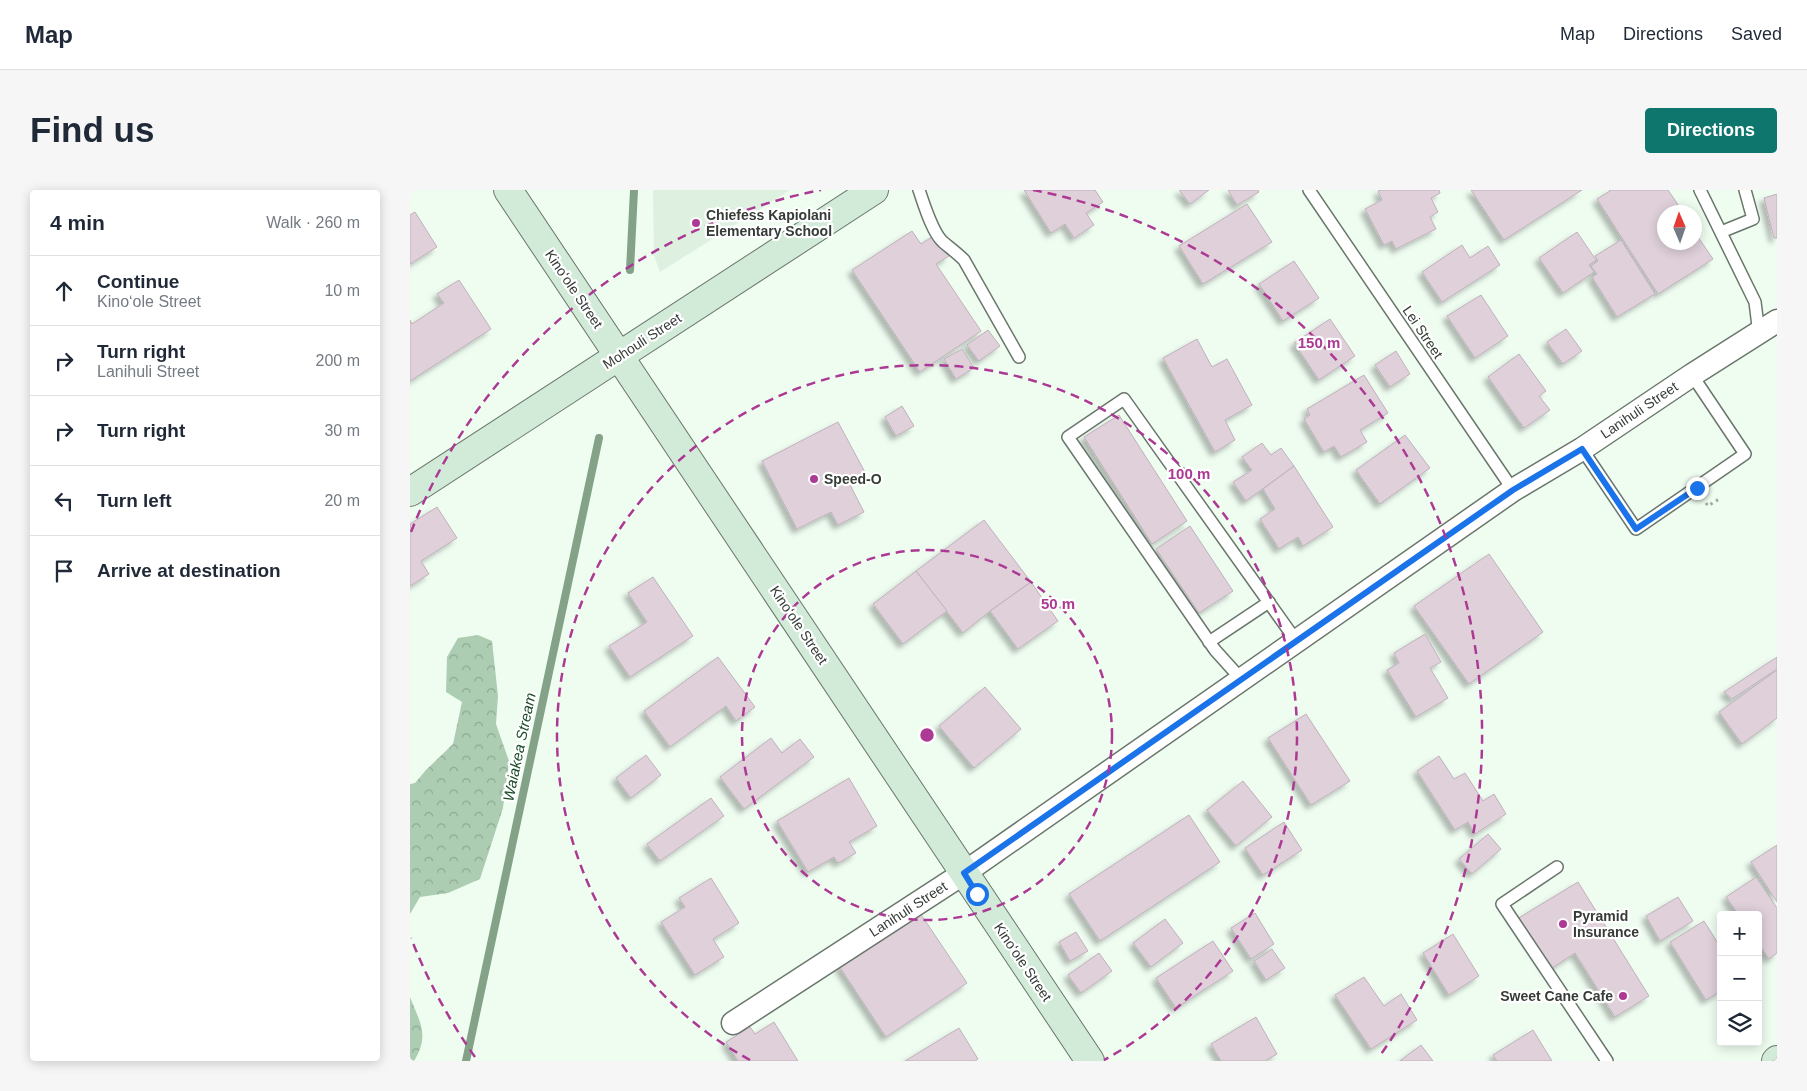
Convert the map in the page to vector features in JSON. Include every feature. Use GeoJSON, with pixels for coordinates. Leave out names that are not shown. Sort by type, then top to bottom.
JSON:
{"type":"FeatureCollection","features":[{"type":"Feature","properties":{"kind":"street","name":"Kinoʻole Street"},"geometry":{"type":"LineString","coordinates":[[508,190],[1090,1061]]}},
{"type":"Feature","properties":{"kind":"street","name":"Mohouli Street"},"geometry":{"type":"LineString","coordinates":[[410,492],[874,190]]}},
{"type":"Feature","properties":{"kind":"street","name":"Lanihuli Street"},"geometry":{"type":"LineString","coordinates":[[733,1023],[964,873],[1513,490],[1582,449],[1692,375],[1768,328]]}},
{"type":"Feature","properties":{"kind":"lane"},"geometry":{"type":"LineString","coordinates":[[919,190],[928,215],[941,241],[964,260],[1019,357]]}},
{"type":"Feature","properties":{"kind":"lane","name":"Lei Street"},"geometry":{"type":"LineString","coordinates":[[1309,190],[1513,490]]}},
{"type":"Feature","properties":{"kind":"lane"},"geometry":{"type":"LineString","coordinates":[[1700,190],[1768,328]]}},
{"type":"Feature","properties":{"kind":"lane"},"geometry":{"type":"LineString","coordinates":[[1721,232],[1753,218],[1745,190]]}},
{"type":"Feature","properties":{"kind":"lane"},"geometry":{"type":"LineString","coordinates":[[1582,449],[1636,529],[1745,454],[1692,375]]}},
{"type":"Feature","properties":{"kind":"lane"},"geometry":{"type":"LineString","coordinates":[[1242,680],[1210,642],[1068,437],[1124,399],[1297,642]]}},
{"type":"Feature","properties":{"kind":"lane"},"geometry":{"type":"LineString","coordinates":[[1210,642],[1269,602]]}},
{"type":"Feature","properties":{"kind":"lane"},"geometry":{"type":"LineString","coordinates":[[1558,867],[1502,904],[1607,1061]]}},
{"type":"Feature","properties":{"kind":"shaded area","name":"Chiefess Kapiolani Elementary School"},"geometry":{"type":"Polygon","coordinates":[[[653,190],[790,190],[660,272],[654,256],[653,190]]]}},
{"type":"Feature","properties":{"kind":"green space"},"geometry":{"type":"Polygon","coordinates":[[[478,635],[492,641],[498,696],[496,724],[509,761],[503,808],[480,879],[448,893],[420,897],[410,914],[410,784],[415,783],[453,744],[462,702],[446,692],[447,657],[458,638],[478,635]]]}},
{"type":"Feature","properties":{"kind":"green space"},"geometry":{"type":"Polygon","coordinates":[[[410,997],[422,1029],[422,1044],[414,1061],[410,1061],[410,997]]]}},
{"type":"Feature","properties":{"kind":"building"},"geometry":{"type":"Polygon","coordinates":[[[1024,190],[1095,190],[1103,202],[1086,213],[1094,225],[1074,238],[1065,224],[1051,233],[1024,190]]]}},
{"type":"Feature","properties":{"kind":"building"},"geometry":{"type":"Polygon","coordinates":[[[1179,190],[1209,190],[1190,204],[1179,190]]]}},
{"type":"Feature","properties":{"kind":"building"},"geometry":{"type":"Polygon","coordinates":[[[1228,190],[1258,190],[1259,192],[1237,205],[1228,190]]]}},
{"type":"Feature","properties":{"kind":"building"},"geometry":{"type":"Polygon","coordinates":[[[1439,190],[1440,193],[1431,198],[1438,212],[1430,217],[1436,229],[1396,249],[1392,241],[1384,245],[1365,209],[1382,200],[1378,191],[1439,190]]]}},
{"type":"Feature","properties":{"kind":"building"},"geometry":{"type":"Polygon","coordinates":[[[1471,190],[1582,190],[1504,240],[1471,190]]]}},
{"type":"Feature","properties":{"kind":"building"},"geometry":{"type":"Polygon","coordinates":[[[1668,190],[1678,205],[1657,205],[1657,250],[1702,250],[1702,243],[1713,259],[1658,294],[1597,199],[1610,191],[1668,190]]]}},
{"type":"Feature","properties":{"kind":"building"},"geometry":{"type":"Polygon","coordinates":[[[1777,194],[1777,238],[1774,238],[1764,198],[1777,194]]]}},
{"type":"Feature","properties":{"kind":"building"},"geometry":{"type":"Polygon","coordinates":[[[1247,204],[1272,242],[1203,284],[1179,246],[1247,204]]]}},
{"type":"Feature","properties":{"kind":"building"},"geometry":{"type":"Polygon","coordinates":[[[415,212],[437,247],[410,264],[410,215],[415,212]]]}},
{"type":"Feature","properties":{"kind":"building"},"geometry":{"type":"Polygon","coordinates":[[[912,231],[921,244],[935,235],[949,256],[936,264],[981,331],[920,372],[852,270],[912,231]]]}},
{"type":"Feature","properties":{"kind":"building"},"geometry":{"type":"Polygon","coordinates":[[[1577,232],[1596,260],[1589,265],[1594,272],[1563,293],[1539,258],[1577,232]]]}},
{"type":"Feature","properties":{"kind":"building"},"geometry":{"type":"Polygon","coordinates":[[[1621,240],[1655,294],[1617,317],[1592,277],[1597,274],[1591,266],[1598,261],[1595,256],[1621,240]]]}},
{"type":"Feature","properties":{"kind":"building"},"geometry":{"type":"Polygon","coordinates":[[[1462,245],[1470,258],[1488,246],[1500,265],[1442,302],[1422,272],[1462,245]]]}},
{"type":"Feature","properties":{"kind":"building"},"geometry":{"type":"Polygon","coordinates":[[[1294,261],[1319,298],[1283,321],[1259,284],[1294,261]]]}},
{"type":"Feature","properties":{"kind":"building"},"geometry":{"type":"Polygon","coordinates":[[[459,280],[491,329],[410,381],[410,320],[412,324],[444,303],[437,294],[459,280]]]}},
{"type":"Feature","properties":{"kind":"building"},"geometry":{"type":"Polygon","coordinates":[[[1481,295],[1508,336],[1475,358],[1447,316],[1481,295]]]}},
{"type":"Feature","properties":{"kind":"building"},"geometry":{"type":"Polygon","coordinates":[[[1330,319],[1355,356],[1319,380],[1294,343],[1330,319]]]}},
{"type":"Feature","properties":{"kind":"building"},"geometry":{"type":"Polygon","coordinates":[[[1566,329],[1582,351],[1563,364],[1547,342],[1566,329]]]}},
{"type":"Feature","properties":{"kind":"building"},"geometry":{"type":"Polygon","coordinates":[[[988,330],[1000,346],[979,361],[967,345],[988,330]]]}},
{"type":"Feature","properties":{"kind":"building"},"geometry":{"type":"Polygon","coordinates":[[[1197,339],[1212,367],[1227,359],[1252,405],[1225,420],[1235,440],[1215,452],[1163,358],[1197,339]]]}},
{"type":"Feature","properties":{"kind":"building"},"geometry":{"type":"Polygon","coordinates":[[[962,349],[974,368],[956,379],[944,359],[962,349]]]}},
{"type":"Feature","properties":{"kind":"building"},"geometry":{"type":"Polygon","coordinates":[[[1396,351],[1410,374],[1390,387],[1375,365],[1396,351]]]}},
{"type":"Feature","properties":{"kind":"building"},"geometry":{"type":"Polygon","coordinates":[[[1519,354],[1546,391],[1539,396],[1550,410],[1524,428],[1488,377],[1519,354]]]}},
{"type":"Feature","properties":{"kind":"building"},"geometry":{"type":"Polygon","coordinates":[[[1364,375],[1388,413],[1360,430],[1367,442],[1341,457],[1334,446],[1324,452],[1304,419],[1310,415],[1307,409],[1364,375]]]}},
{"type":"Feature","properties":{"kind":"building"},"geometry":{"type":"Polygon","coordinates":[[[902,406],[914,426],[896,436],[885,417],[902,406]]]}},
{"type":"Feature","properties":{"kind":"building"},"geometry":{"type":"Polygon","coordinates":[[[1119,415],[1187,521],[1152,544],[1084,437],[1119,415]]]}},
{"type":"Feature","properties":{"kind":"building","name":"Speed-O"},"geometry":{"type":"Polygon","coordinates":[[[838,422],[866,474],[849,483],[864,512],[838,525],[831,512],[797,529],[762,461],[838,422]]]}},
{"type":"Feature","properties":{"kind":"building"},"geometry":{"type":"Polygon","coordinates":[[[1405,435],[1430,468],[1380,504],[1356,470],[1405,435]]]}},
{"type":"Feature","properties":{"kind":"building"},"geometry":{"type":"Polygon","coordinates":[[[1262,443],[1271,455],[1281,448],[1294,466],[1246,501],[1233,482],[1252,470],[1242,457],[1262,443]]]}},
{"type":"Feature","properties":{"kind":"building"},"geometry":{"type":"Polygon","coordinates":[[[1294,466],[1333,527],[1303,546],[1298,537],[1279,549],[1260,519],[1275,509],[1263,489],[1294,466]]]}},
{"type":"Feature","properties":{"kind":"building"},"geometry":{"type":"Polygon","coordinates":[[[437,507],[457,538],[421,561],[429,574],[410,586],[410,524],[437,507]]]}},
{"type":"Feature","properties":{"kind":"building"},"geometry":{"type":"Polygon","coordinates":[[[984,520],[1031,582],[963,633],[916,571],[984,520]]]}},
{"type":"Feature","properties":{"kind":"building"},"geometry":{"type":"Polygon","coordinates":[[[1190,526],[1233,591],[1199,613],[1156,549],[1190,526]]]}},
{"type":"Feature","properties":{"kind":"building"},"geometry":{"type":"Polygon","coordinates":[[[1489,554],[1543,632],[1469,684],[1414,606],[1489,554]]]}},
{"type":"Feature","properties":{"kind":"building"},"geometry":{"type":"Polygon","coordinates":[[[916,571],[947,611],[903,644],[873,604],[916,571]]]}},
{"type":"Feature","properties":{"kind":"building"},"geometry":{"type":"Polygon","coordinates":[[[653,577],[693,636],[630,677],[609,646],[647,622],[628,593],[653,577]]]}},
{"type":"Feature","properties":{"kind":"building"},"geometry":{"type":"Polygon","coordinates":[[[1031,582],[1058,621],[1018,649],[990,611],[1031,582]]]}},
{"type":"Feature","properties":{"kind":"building"},"geometry":{"type":"Polygon","coordinates":[[[1425,634],[1441,662],[1430,668],[1448,698],[1416,717],[1387,670],[1399,663],[1394,653],[1425,634]]]}},
{"type":"Feature","properties":{"kind":"building"},"geometry":{"type":"Polygon","coordinates":[[[718,657],[755,707],[736,721],[726,706],[670,747],[644,711],[718,657]]]}},
{"type":"Feature","properties":{"kind":"building"},"geometry":{"type":"Polygon","coordinates":[[[1777,657],[1777,669],[1732,699],[1724,692],[1777,657]]]}},
{"type":"Feature","properties":{"kind":"building"},"geometry":{"type":"Polygon","coordinates":[[[1777,670],[1777,718],[1742,744],[1719,712],[1777,670]]]}},
{"type":"Feature","properties":{"kind":"building"},"geometry":{"type":"Polygon","coordinates":[[[985,687],[1021,729],[974,768],[939,726],[985,687]]]}},
{"type":"Feature","properties":{"kind":"building"},"geometry":{"type":"Polygon","coordinates":[[[1306,714],[1350,781],[1311,805],[1268,738],[1306,714]]]}},
{"type":"Feature","properties":{"kind":"building"},"geometry":{"type":"Polygon","coordinates":[[[771,738],[782,753],[800,739],[814,757],[744,809],[720,777],[771,738]]]}},
{"type":"Feature","properties":{"kind":"building"},"geometry":{"type":"Polygon","coordinates":[[[646,755],[661,775],[631,798],[616,778],[646,755]]]}},
{"type":"Feature","properties":{"kind":"building"},"geometry":{"type":"Polygon","coordinates":[[[1439,756],[1454,779],[1465,773],[1483,801],[1494,794],[1506,814],[1475,834],[1468,822],[1455,830],[1417,771],[1439,756]]]}},
{"type":"Feature","properties":{"kind":"building"},"geometry":{"type":"Polygon","coordinates":[[[849,778],[877,826],[849,842],[856,853],[838,863],[834,857],[808,872],[777,821],[849,778]]]}},
{"type":"Feature","properties":{"kind":"building"},"geometry":{"type":"Polygon","coordinates":[[[1243,781],[1272,817],[1236,846],[1207,810],[1243,781]]]}},
{"type":"Feature","properties":{"kind":"building"},"geometry":{"type":"Polygon","coordinates":[[[711,798],[724,816],[660,861],[647,844],[711,798]]]}},
{"type":"Feature","properties":{"kind":"building"},"geometry":{"type":"Polygon","coordinates":[[[1189,815],[1220,862],[1100,941],[1069,894],[1189,815]]]}},
{"type":"Feature","properties":{"kind":"building"},"geometry":{"type":"Polygon","coordinates":[[[1284,822],[1302,850],[1263,875],[1245,848],[1284,822]]]}},
{"type":"Feature","properties":{"kind":"building"},"geometry":{"type":"Polygon","coordinates":[[[1488,834],[1501,849],[1472,874],[1459,859],[1488,834]]]}},
{"type":"Feature","properties":{"kind":"building"},"geometry":{"type":"Polygon","coordinates":[[[1777,845],[1777,902],[1751,862],[1777,845]]]}},
{"type":"Feature","properties":{"kind":"building"},"geometry":{"type":"Polygon","coordinates":[[[1756,877],[1777,908],[1777,953],[1769,959],[1762,949],[1762,911],[1736,911],[1726,897],[1756,877]]]}},
{"type":"Feature","properties":{"kind":"building"},"geometry":{"type":"Polygon","coordinates":[[[711,878],[739,923],[713,939],[724,957],[695,975],[661,922],[685,907],[679,898],[711,878]]]}},
{"type":"Feature","properties":{"kind":"building"},"geometry":{"type":"Polygon","coordinates":[[[1578,882],[1649,996],[1615,1017],[1575,953],[1549,970],[1517,919],[1578,882]]]}},
{"type":"Feature","properties":{"kind":"building"},"geometry":{"type":"Polygon","coordinates":[[[1678,897],[1693,921],[1660,941],[1646,916],[1678,897]]]}},
{"type":"Feature","properties":{"kind":"building"},"geometry":{"type":"Polygon","coordinates":[[[920,913],[967,983],[886,1037],[839,966],[920,913]]]}},
{"type":"Feature","properties":{"kind":"building"},"geometry":{"type":"Polygon","coordinates":[[[1255,913],[1274,944],[1251,959],[1231,928],[1255,913]]]}},
{"type":"Feature","properties":{"kind":"building"},"geometry":{"type":"Polygon","coordinates":[[[1165,919],[1183,943],[1151,967],[1133,943],[1165,919]]]}},
{"type":"Feature","properties":{"kind":"building"},"geometry":{"type":"Polygon","coordinates":[[[1704,921],[1717,942],[1717,993],[1706,1000],[1670,942],[1704,921]]]}},
{"type":"Feature","properties":{"kind":"building"},"geometry":{"type":"Polygon","coordinates":[[[1076,932],[1088,951],[1070,961],[1059,942],[1076,932]]]}},
{"type":"Feature","properties":{"kind":"building"},"geometry":{"type":"Polygon","coordinates":[[[1453,934],[1479,976],[1449,995],[1423,953],[1453,934]]]}},
{"type":"Feature","properties":{"kind":"building"},"geometry":{"type":"Polygon","coordinates":[[[1213,941],[1233,971],[1176,1008],[1156,978],[1213,941]]]}},
{"type":"Feature","properties":{"kind":"building"},"geometry":{"type":"Polygon","coordinates":[[[1272,949],[1285,968],[1266,980],[1254,961],[1272,949]]]}},
{"type":"Feature","properties":{"kind":"building"},"geometry":{"type":"Polygon","coordinates":[[[1099,953],[1112,971],[1081,993],[1068,975],[1099,953]]]}},
{"type":"Feature","properties":{"kind":"building"},"geometry":{"type":"Polygon","coordinates":[[[1364,977],[1384,1006],[1401,994],[1417,1020],[1371,1049],[1335,995],[1364,977]]]}},
{"type":"Feature","properties":{"kind":"building"},"geometry":{"type":"Polygon","coordinates":[[[1256,1017],[1277,1054],[1265,1061],[1221,1061],[1211,1044],[1256,1017]]]}},
{"type":"Feature","properties":{"kind":"building"},"geometry":{"type":"Polygon","coordinates":[[[774,1022],[798,1061],[738,1061],[726,1042],[750,1027],[755,1034],[774,1022]]]}},
{"type":"Feature","properties":{"kind":"building"},"geometry":{"type":"Polygon","coordinates":[[[959,1028],[978,1059],[975,1061],[905,1061],[959,1028]]]}},
{"type":"Feature","properties":{"kind":"building"},"geometry":{"type":"Polygon","coordinates":[[[1533,1030],[1552,1061],[1497,1061],[1493,1055],[1533,1030]]]}},
{"type":"Feature","properties":{"kind":"building"},"geometry":{"type":"Polygon","coordinates":[[[1421,1045],[1433,1061],[1400,1061],[1421,1045]]]}},
{"type":"Feature","properties":{"kind":"waterway"},"geometry":{"type":"LineString","coordinates":[[630,270],[634,190]]}},
{"type":"Feature","properties":{"kind":"waterway","name":"Waiakea Stream"},"geometry":{"type":"LineString","coordinates":[[466,1061],[599,438]]}},
{"type":"Feature","properties":{"kind":"place","name":"Chiefess Kapiolani Elementary School"},"geometry":{"type":"Point","coordinates":[696,223]}},
{"type":"Feature","properties":{"kind":"place","name":"Speed-O"},"geometry":{"type":"Point","coordinates":[814,479]}},
{"type":"Feature","properties":{"kind":"place","name":"Pyramid Insurance"},"geometry":{"type":"Point","coordinates":[1563,924]}},
{"type":"Feature","properties":{"kind":"place","name":"Sweet Cane Cafe"},"geometry":{"type":"Point","coordinates":[1623,996]}},
{"type":"Feature","properties":{"kind":"route"},"geometry":{"type":"LineString","coordinates":[[977,894],[964,873],[1513,490],[1582,449],[1636,529],[1697,488]]}}]}
